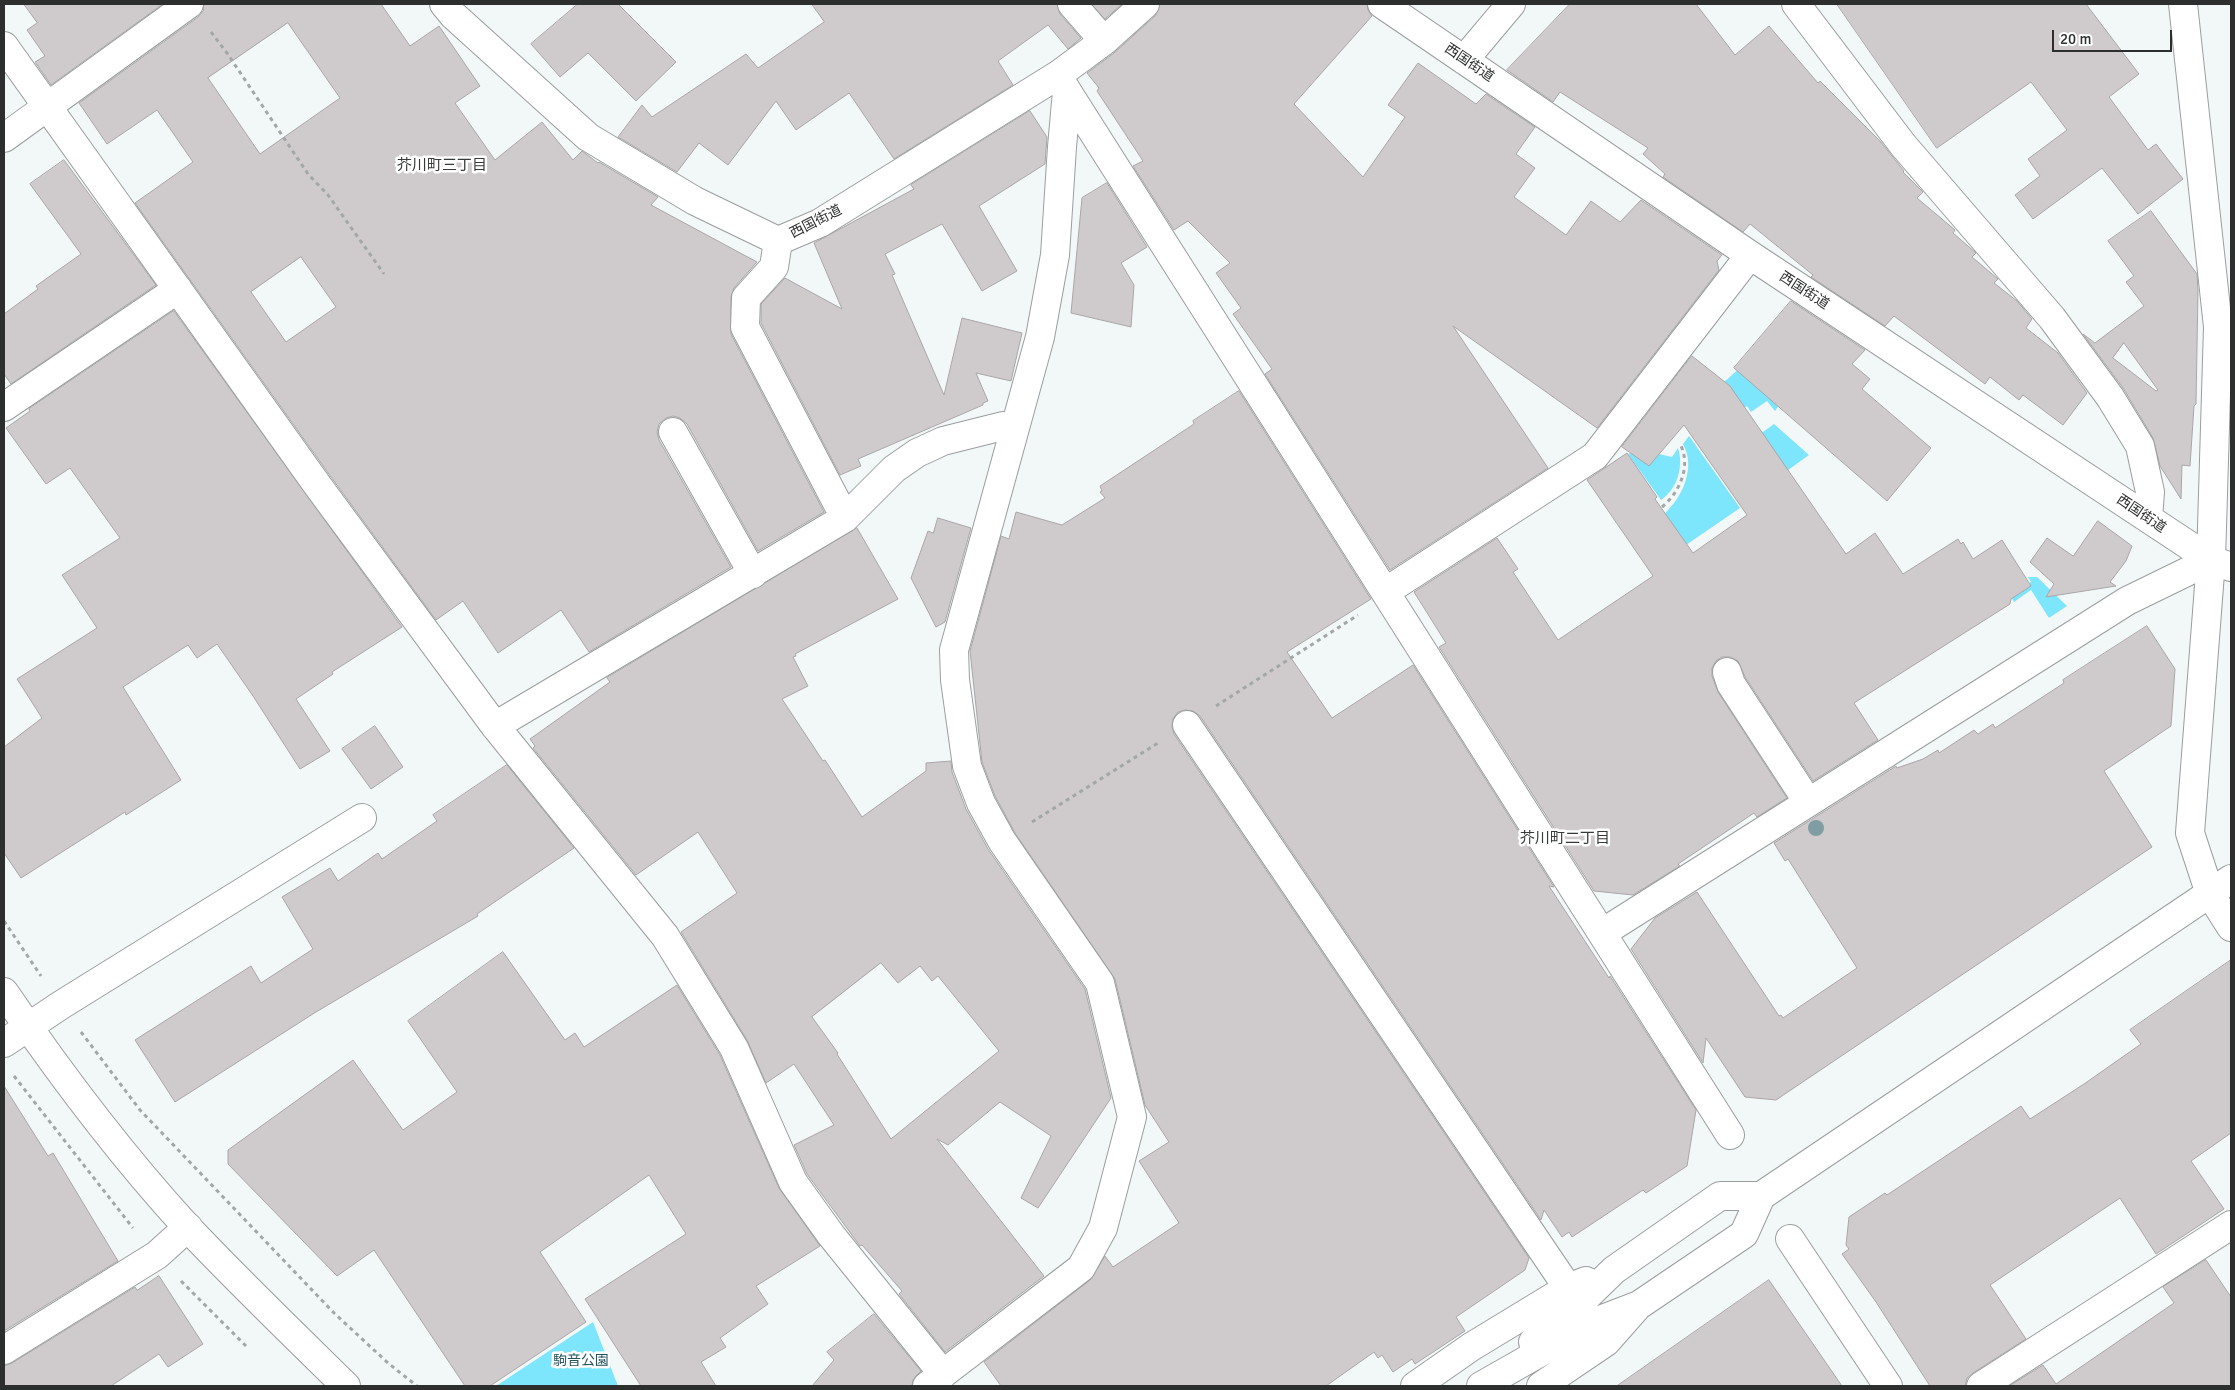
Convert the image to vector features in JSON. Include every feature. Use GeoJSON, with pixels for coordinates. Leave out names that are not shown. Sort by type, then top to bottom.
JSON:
{"type":"FeatureCollection","features":[{"type":"Feature","properties":{"kind":"street"},"geometry":{"type":"LineString","coordinates":[[4,138],[189,4]]}},
{"type":"Feature","properties":{"kind":"street"},"geometry":{"type":"LineString","coordinates":[[1072,4],[1104,41]]}},
{"type":"Feature","properties":{"kind":"street","name":"西国街道"},"geometry":{"type":"LineString","coordinates":[[456,8],[588,137],[695,201],[778,241],[820,223],[1063,83],[1104,41],[1145,4]]}},
{"type":"Feature","properties":{"kind":"street","name":"西国街道"},"geometry":{"type":"LineString","coordinates":[[1382,4],[1750,255],[2148,518],[2221,564]]}},
{"type":"Feature","properties":{"kind":"street"},"geometry":{"type":"LineString","coordinates":[[1464,60],[1511,4]]}},
{"type":"Feature","properties":{"kind":"street"},"geometry":{"type":"LineString","coordinates":[[1796,4],[1903,145],[2052,318],[2110,397],[2140,446],[2146,466],[2150,492],[2148,518]]}},
{"type":"Feature","properties":{"kind":"street"},"geometry":{"type":"LineString","coordinates":[[2182,4],[2218,327],[2221,564],[2190,833],[2221,887],[2231,927]]}},
{"type":"Feature","properties":{"kind":"street"},"geometry":{"type":"LineString","coordinates":[[4,46],[313,478],[495,726],[664,936],[734,1048],[793,1182],[935,1380],[1081,1268],[1104,1228],[1132,1117],[1100,983],[1002,841],[981,803],[967,766],[955,680],[954,650],[1040,338],[1055,255],[1062,147],[1063,83]]}},
{"type":"Feature","properties":{"kind":"street"},"geometry":{"type":"LineString","coordinates":[[1063,83],[1730,1135]]}},
{"type":"Feature","properties":{"kind":"street"},"geometry":{"type":"LineString","coordinates":[[778,241],[774,267],[746,298],[745,327],[845,518]]}},
{"type":"Feature","properties":{"kind":"street"},"geometry":{"type":"LineString","coordinates":[[1385,592],[1594,456],[1750,255]]}},
{"type":"Feature","properties":{"kind":"street"},"geometry":{"type":"LineString","coordinates":[[4,407],[178,289]]}},
{"type":"Feature","properties":{"kind":"street"},"geometry":{"type":"LineString","coordinates":[[495,726],[845,518],[894,469],[917,453],[943,441],[1003,426],[1015,428]]}},
{"type":"Feature","properties":{"kind":"street"},"geometry":{"type":"LineString","coordinates":[[673,432],[753,574]]}},
{"type":"Feature","properties":{"kind":"street"},"geometry":{"type":"LineString","coordinates":[[1602,933],[2127,601],[2221,564]]}},
{"type":"Feature","properties":{"kind":"street"},"geometry":{"type":"LineString","coordinates":[[1727,672],[1731,684],[1808,802]]}},
{"type":"Feature","properties":{"kind":"street"},"geometry":{"type":"LineString","coordinates":[[1187,724],[1568,1288]]}},
{"type":"Feature","properties":{"kind":"street"},"geometry":{"type":"LineString","coordinates":[[4,1043],[60,1004],[362,818]]}},
{"type":"Feature","properties":{"kind":"street"},"geometry":{"type":"LineString","coordinates":[[1480,1386],[1592,1323],[1639,1305],[1744,1234],[1761,1196],[2221,887]]}},
{"type":"Feature","properties":{"kind":"street"},"geometry":{"type":"LineString","coordinates":[[4,992],[118,1147],[188,1227],[346,1386]]}},
{"type":"Feature","properties":{"kind":"street"},"geometry":{"type":"LineString","coordinates":[[1480,1386],[1579,1304],[1614,1270],[1720,1196],[1761,1196]]}},
{"type":"Feature","properties":{"kind":"street"},"geometry":{"type":"LineString","coordinates":[[1981,1386],[2231,1225]]}},
{"type":"Feature","properties":{"kind":"street"},"geometry":{"type":"LineString","coordinates":[[4,1350],[157,1255],[188,1227]]}},
{"type":"Feature","properties":{"kind":"street"},"geometry":{"type":"LineString","coordinates":[[1790,1239],[1888,1386]]}},
{"type":"Feature","properties":{"kind":"street"},"geometry":{"type":"LineString","coordinates":[[1415,1386],[1471,1348],[1568,1288],[1614,1270]]}},
{"type":"Feature","properties":{"kind":"street"},"geometry":{"type":"LineString","coordinates":[[1541,1386],[1606,1342],[1639,1305]]}},
{"type":"Feature","properties":{"kind":"path"},"geometry":{"type":"LineString","coordinates":[[189,4],[227,53],[308,174],[328,195],[384,274]]}},
{"type":"Feature","properties":{"kind":"path"},"geometry":{"type":"LineString","coordinates":[[1662,507],[1673,496],[1682,479],[1685,461],[1680,446]]}},
{"type":"Feature","properties":{"kind":"path"},"geometry":{"type":"LineString","coordinates":[[4,921],[60,1004],[140,1110],[334,1313],[388,1363],[417,1386]]}},
{"type":"Feature","properties":{"kind":"green space"},"geometry":{"type":"Polygon","coordinates":[[[1742,366],[1788,393],[1775,411],[1767,401],[1751,412],[1747,406],[1731,416],[1684,418],[1742,366]]]}},
{"type":"Feature","properties":{"kind":"green space"},"geometry":{"type":"Polygon","coordinates":[[[1774,424],[1809,455],[1770,483],[1743,442],[1760,430],[1763,432],[1774,424]]]}},
{"type":"Feature","properties":{"kind":"green space"},"geometry":{"type":"Polygon","coordinates":[[[1689,436],[1740,508],[1686,545],[1664,514],[1677,499],[1688,472],[1687,453],[1683,444],[1689,436]]]}},
{"type":"Feature","properties":{"kind":"green space"},"geometry":{"type":"Polygon","coordinates":[[[1678,448],[1680,463],[1678,477],[1671,490],[1661,500],[1628,454],[1641,450],[1672,457],[1678,448]]]}},
{"type":"Feature","properties":{"kind":"green space"},"geometry":{"type":"Polygon","coordinates":[[[2028,577],[2037,577],[2067,606],[2049,618],[2031,590],[2014,602],[2010,595],[2031,582],[2028,577]]]}},
{"type":"Feature","properties":{"kind":"green space","name":"駒音公園"},"geometry":{"type":"Polygon","coordinates":[[[593,1322],[618,1386],[496,1386],[593,1322]]]}},
{"type":"Feature","properties":{"kind":"building"},"geometry":{"type":"Polygon","coordinates":[[[24,4],[163,4],[51,85],[35,62],[45,56],[27,30],[37,23],[24,4]]]}},
{"type":"Feature","properties":{"kind":"building"},"geometry":{"type":"Polygon","coordinates":[[[204,4],[381,4],[410,46],[439,26],[480,86],[455,103],[495,160],[542,122],[573,160],[582,151],[598,163],[658,197],[651,205],[757,262],[734,288],[731,297],[731,334],[824,512],[758,551],[687,424],[680,418],[673,416],[666,418],[659,424],[657,432],[659,440],[731,567],[589,652],[561,610],[498,653],[463,601],[436,620],[135,203],[193,162],[157,110],[107,144],[79,103],[198,17],[203,11],[204,4]],[[288,23],[208,78],[260,154],[340,98],[288,23]],[[301,257],[251,292],[286,342],[336,307],[301,257]]]}},
{"type":"Feature","properties":{"kind":"building"},"geometry":{"type":"Polygon","coordinates":[[[578,4],[618,4],[676,62],[636,101],[588,53],[560,77],[531,44],[578,4]]]}},
{"type":"Feature","properties":{"kind":"building"},"geometry":{"type":"Polygon","coordinates":[[[812,4],[1057,4],[1060,14],[1081,38],[1068,49],[1048,25],[998,61],[1013,85],[894,159],[849,93],[796,130],[776,101],[728,165],[699,143],[677,172],[618,137],[642,105],[652,117],[746,54],[758,68],[824,22],[812,4]]]}},
{"type":"Feature","properties":{"kind":"building"},"geometry":{"type":"Polygon","coordinates":[[[1092,4],[1122,4],[1105,19],[1092,4]]]}},
{"type":"Feature","properties":{"kind":"building"},"geometry":{"type":"Polygon","coordinates":[[[1160,4],[1367,4],[1372,16],[1294,104],[1363,177],[1405,117],[1388,105],[1418,63],[1476,104],[1486,94],[1535,127],[1516,154],[1535,168],[1514,197],[1566,235],[1591,201],[1620,222],[1641,200],[1722,255],[1717,261],[1719,270],[1597,428],[1453,326],[1548,468],[1390,570],[1265,374],[1272,369],[1233,314],[1241,308],[1216,273],[1230,263],[1188,221],[1174,230],[1133,166],[1143,161],[1097,91],[1099,88],[1087,73],[1114,53],[1155,16],[1160,4]]]}},
{"type":"Feature","properties":{"kind":"building"},"geometry":{"type":"Polygon","coordinates":[[[1570,4],[1696,4],[1735,55],[1769,26],[1818,83],[1820,81],[1880,141],[1903,172],[1923,192],[1917,198],[1955,230],[1953,233],[1976,253],[1972,257],[1998,279],[1994,283],[2017,301],[2032,319],[2026,328],[2058,353],[2087,393],[2063,425],[2023,395],[2019,400],[1990,377],[1985,384],[1894,316],[1885,326],[1811,277],[1813,275],[1750,224],[1743,232],[1663,177],[1665,174],[1643,154],[1648,148],[1560,92],[1553,102],[1507,70],[1570,4]]]}},
{"type":"Feature","properties":{"kind":"building"},"geometry":{"type":"Polygon","coordinates":[[[1837,4],[2086,4],[2139,74],[2109,97],[2148,150],[2156,144],[2183,179],[2138,214],[2102,168],[2033,219],[2015,195],[2040,176],[2028,159],[2067,130],[2031,82],[1937,148],[1837,4]]]}},
{"type":"Feature","properties":{"kind":"building"},"geometry":{"type":"Polygon","coordinates":[[[1030,111],[1047,137],[1045,164],[979,206],[1017,271],[982,291],[942,224],[885,254],[895,274],[892,275],[944,395],[962,318],[1022,333],[1011,381],[976,373],[988,401],[983,403],[983,405],[858,459],[861,466],[840,475],[761,323],[761,304],[785,278],[842,309],[814,243],[914,189],[911,185],[1030,111]]]}},
{"type":"Feature","properties":{"kind":"building"},"geometry":{"type":"Polygon","coordinates":[[[64,160],[156,285],[11,384],[4,374],[4,314],[38,289],[36,286],[81,254],[30,184],[64,160]]]}},
{"type":"Feature","properties":{"kind":"building"},"geometry":{"type":"Polygon","coordinates":[[[1107,183],[1147,247],[1121,263],[1134,285],[1131,327],[1071,313],[1082,198],[1107,183]]]}},
{"type":"Feature","properties":{"kind":"building"},"geometry":{"type":"Polygon","coordinates":[[[2151,211],[2197,274],[2196,404],[2194,406],[2190,466],[2182,465],[2181,499],[2160,466],[2153,438],[2123,388],[2083,334],[2095,343],[2144,306],[2126,282],[2134,276],[2108,241],[2151,211]],[[2124,343],[2113,358],[2156,391],[2158,390],[2124,343]]]}},
{"type":"Feature","properties":{"kind":"building"},"geometry":{"type":"Polygon","coordinates":[[[1791,301],[1865,350],[1852,364],[1870,379],[1862,389],[1931,448],[1887,501],[1734,368],[1791,301]]]}},
{"type":"Feature","properties":{"kind":"building"},"geometry":{"type":"Polygon","coordinates":[[[174,311],[402,627],[332,672],[333,674],[296,699],[330,751],[300,769],[217,644],[197,658],[188,645],[123,687],[181,780],[126,815],[125,812],[21,878],[4,853],[4,747],[42,718],[17,679],[97,628],[62,575],[120,538],[70,468],[46,484],[6,428],[30,411],[29,409],[174,311]]]}},
{"type":"Feature","properties":{"kind":"building"},"geometry":{"type":"Polygon","coordinates":[[[1692,356],[1730,386],[1846,554],[1875,533],[1903,574],[1958,539],[1961,544],[1963,542],[1973,559],[2002,540],[2031,586],[2011,599],[2010,604],[1854,703],[1878,740],[1813,781],[1745,677],[1738,661],[1730,657],[1722,657],[1716,661],[1712,668],[1712,676],[1718,692],[1787,798],[1757,817],[1754,813],[1678,864],[1680,866],[1633,895],[1594,891],[1439,647],[1446,643],[1414,592],[1497,538],[1518,569],[1513,572],[1558,640],[1653,576],[1587,480],[1627,453],[1657,497],[1655,499],[1693,553],[1747,515],[1684,425],[1649,466],[1622,447],[1692,356]]]}},
{"type":"Feature","properties":{"kind":"building"},"geometry":{"type":"Polygon","coordinates":[[[1239,391],[1371,599],[1287,652],[1332,718],[1413,665],[1554,887],[1549,886],[1609,978],[1610,976],[1696,1110],[1687,1166],[1646,1193],[1643,1190],[1572,1237],[1569,1232],[1562,1237],[1544,1210],[1541,1220],[1200,716],[1193,711],[1185,710],[1178,712],[1173,719],[1172,727],[1174,734],[1529,1258],[1525,1270],[1456,1317],[1465,1331],[1415,1364],[1412,1359],[1393,1372],[1382,1355],[1378,1358],[1374,1352],[1326,1386],[1001,1386],[984,1362],[1090,1280],[1105,1256],[1113,1267],[1179,1223],[1139,1161],[1169,1142],[1145,1105],[1115,979],[1015,833],[995,796],[982,762],[970,651],[1001,536],[1009,539],[1016,512],[1062,525],[1105,498],[1100,492],[1102,491],[1100,486],[1194,424],[1193,421],[1239,391]]]}},
{"type":"Feature","properties":{"kind":"building"},"geometry":{"type":"Polygon","coordinates":[[[938,518],[971,528],[945,622],[936,627],[911,578],[928,531],[933,533],[938,518]]]}},
{"type":"Feature","properties":{"kind":"building"},"geometry":{"type":"Polygon","coordinates":[[[2098,521],[2132,546],[2126,561],[2110,582],[2116,586],[2046,597],[2054,584],[2030,562],[2047,538],[2073,556],[2098,521]]]}},
{"type":"Feature","properties":{"kind":"building"},"geometry":{"type":"Polygon","coordinates":[[[857,528],[898,599],[795,654],[796,656],[793,657],[808,686],[782,699],[862,817],[926,771],[926,763],[951,761],[952,772],[966,809],[988,849],[1085,989],[1111,1098],[1038,1208],[1021,1198],[1051,1136],[1000,1102],[948,1145],[937,1139],[1044,1276],[945,1352],[899,1294],[902,1291],[862,1245],[860,1246],[807,1174],[794,1145],[834,1125],[794,1064],[766,1083],[747,1040],[681,932],[737,893],[698,832],[636,875],[533,748],[535,746],[530,739],[610,682],[607,678],[857,528]],[[881,963],[812,1017],[838,1053],[891,1139],[999,1051],[938,976],[932,981],[920,966],[898,983],[881,963]]]}},
{"type":"Feature","properties":{"kind":"building"},"geometry":{"type":"Polygon","coordinates":[[[2147,626],[2175,669],[2171,726],[2104,771],[2152,847],[1776,1100],[1745,1097],[1706,1038],[1703,1063],[1631,949],[1655,918],[1697,892],[1779,1016],[1781,1015],[1783,1018],[1857,968],[1788,859],[1785,861],[1774,843],[1896,766],[1897,768],[1923,759],[1938,750],[1939,753],[1974,730],[1978,734],[1993,724],[1995,728],[2064,683],[2063,680],[2147,626]]]}},
{"type":"Feature","properties":{"kind":"building"},"geometry":{"type":"Polygon","coordinates":[[[375,726],[403,767],[371,789],[342,749],[375,726]]]}},
{"type":"Feature","properties":{"kind":"building"},"geometry":{"type":"Polygon","coordinates":[[[507,765],[574,848],[477,914],[478,916],[316,1012],[175,1102],[135,1040],[251,966],[261,983],[313,949],[282,897],[330,868],[338,881],[378,853],[382,859],[437,821],[433,815],[507,765]]]}},
{"type":"Feature","properties":{"kind":"building"},"geometry":{"type":"Polygon","coordinates":[[[503,952],[565,1040],[575,1033],[584,1047],[677,985],[720,1055],[779,1188],[820,1246],[756,1286],[768,1304],[720,1338],[726,1347],[701,1362],[716,1386],[641,1386],[585,1299],[686,1234],[649,1175],[540,1252],[586,1322],[490,1386],[465,1386],[374,1250],[337,1276],[228,1164],[228,1150],[353,1060],[403,1130],[457,1092],[408,1021],[503,952]]]}},
{"type":"Feature","properties":{"kind":"building"},"geometry":{"type":"Polygon","coordinates":[[[2231,960],[2231,1133],[2191,1161],[2224,1209],[2156,1254],[2120,1198],[1990,1285],[2026,1339],[1973,1373],[1967,1378],[1965,1386],[1930,1386],[1876,1302],[1842,1254],[1849,1249],[1846,1245],[1849,1217],[1885,1193],[1887,1195],[2021,1106],[2030,1119],[2084,1084],[2141,1044],[2130,1030],[2231,960]]]}},
{"type":"Feature","properties":{"kind":"building"},"geometry":{"type":"Polygon","coordinates":[[[4,1086],[48,1156],[53,1153],[118,1261],[4,1331],[4,1086]]]}},
{"type":"Feature","properties":{"kind":"building"},"geometry":{"type":"Polygon","coordinates":[[[2206,1260],[2231,1297],[2231,1386],[2009,1386],[2043,1365],[2056,1384],[2174,1303],[2163,1287],[2206,1260]]]}},
{"type":"Feature","properties":{"kind":"building"},"geometry":{"type":"Polygon","coordinates":[[[159,1276],[203,1344],[168,1367],[159,1354],[111,1386],[4,1386],[4,1366],[12,1363],[135,1287],[137,1290],[159,1276]]]}},
{"type":"Feature","properties":{"kind":"building"},"geometry":{"type":"Polygon","coordinates":[[[1769,1280],[1842,1386],[1617,1386],[1769,1280]]]}},
{"type":"Feature","properties":{"kind":"building"},"geometry":{"type":"Polygon","coordinates":[[[874,1314],[921,1371],[913,1380],[912,1386],[812,1386],[834,1360],[827,1352],[874,1314]]]}},
{"type":"Feature","properties":{"kind":"district","name":"芥川町三丁目"},"geometry":{"type":"Point","coordinates":[442,166]}},
{"type":"Feature","properties":{"kind":"district","name":"芥川町二丁目"},"geometry":{"type":"Point","coordinates":[1565,839]}}]}
